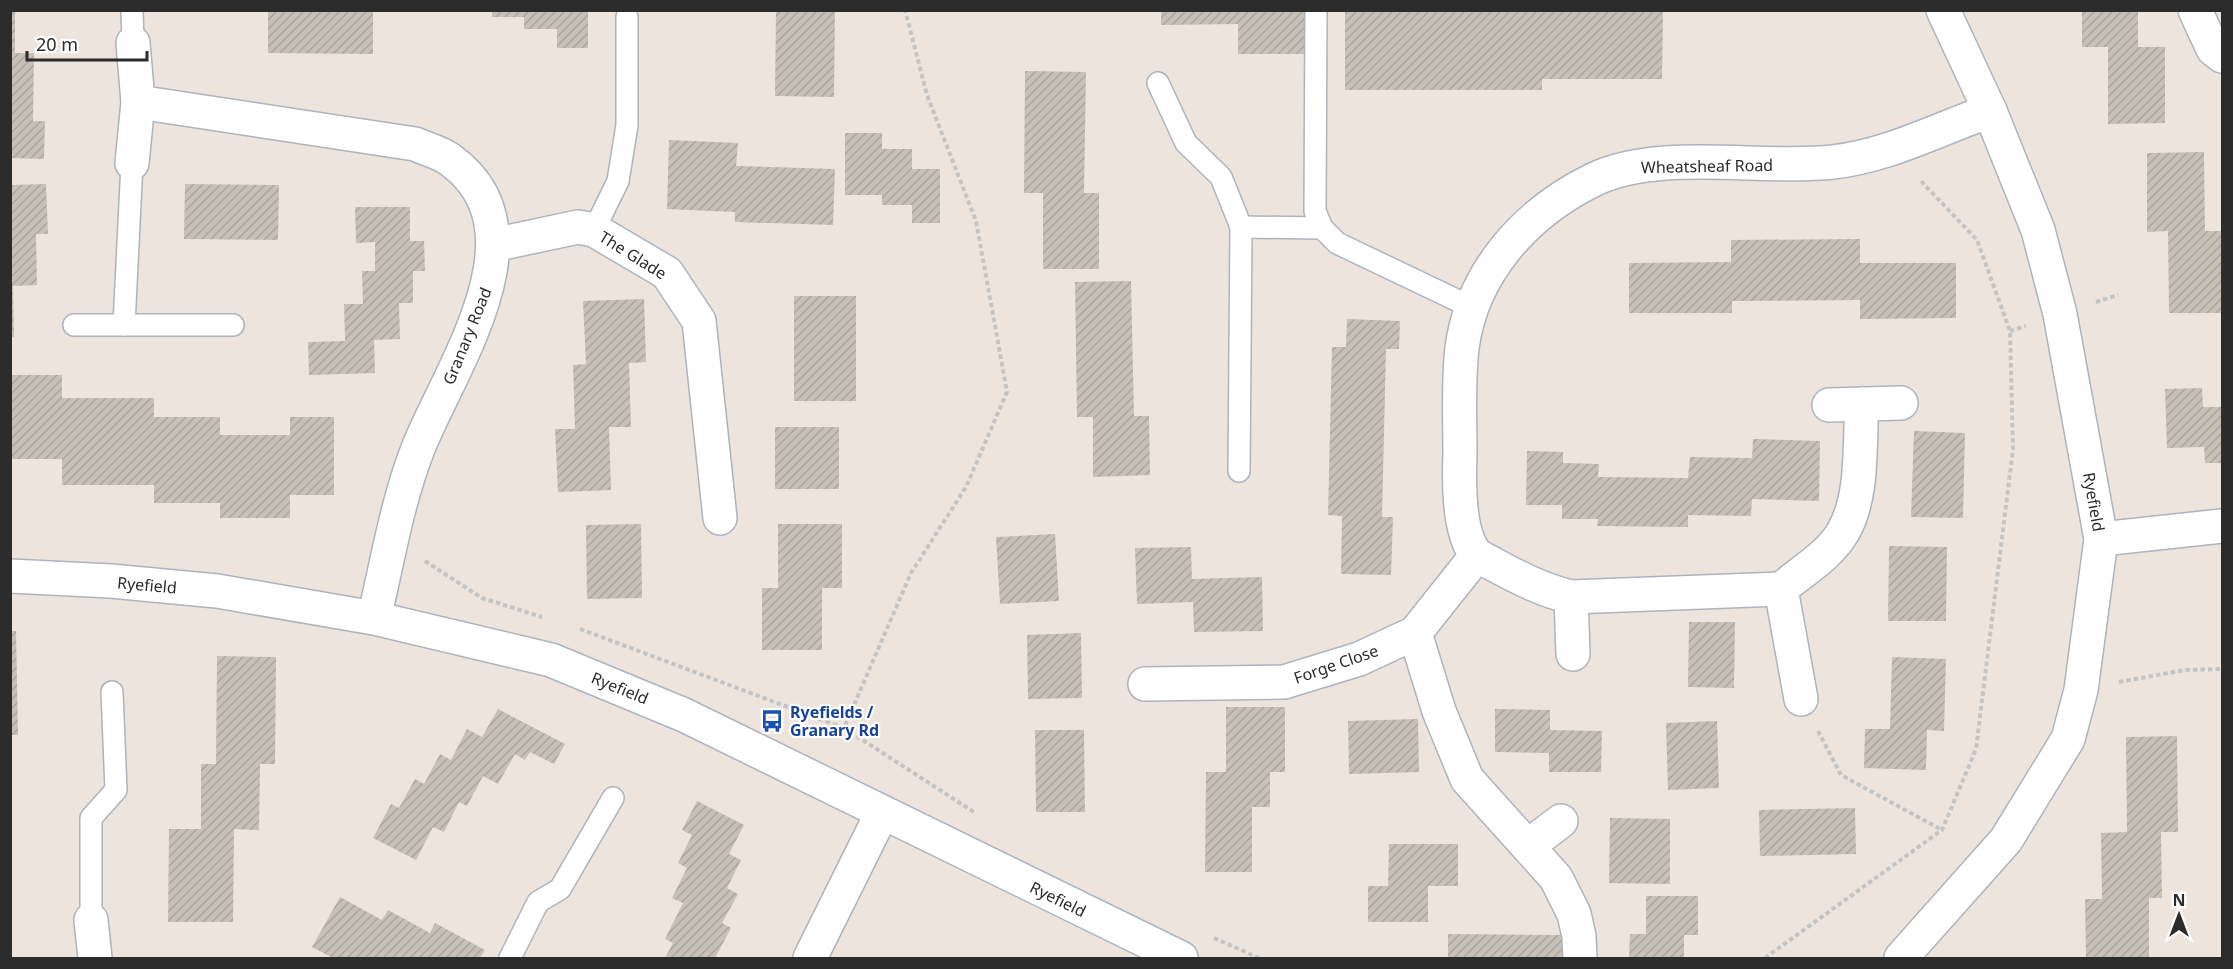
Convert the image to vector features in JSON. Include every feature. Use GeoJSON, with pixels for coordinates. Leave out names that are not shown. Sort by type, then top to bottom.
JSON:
{"type":"FeatureCollection","features":[{"type":"Feature","properties":{"kind":"street","name":"Ryefield"},"geometry":{"type":"LineString","coordinates":[[1901,958],[2006,840],[2068,738],[2081,690],[2101,539],[2060,314],[2038,230],[1990,111],[1943,10]]}},
{"type":"Feature","properties":{"kind":"street"},"geometry":{"type":"LineString","coordinates":[[2195,10],[2213,50],[2223,56]]}},
{"type":"Feature","properties":{"kind":"street"},"geometry":{"type":"LineString","coordinates":[[132,163],[138,102],[133,44]]}},
{"type":"Feature","properties":{"kind":"street","name":"Granary Road"},"geometry":{"type":"LineString","coordinates":[[138,102],[415,144],[448,158],[472,180],[486,207],[493,245],[489,283],[463,352],[420,445],[405,487],[374,618]]}},
{"type":"Feature","properties":{"kind":"street","name":"Wheatsheaf Road"},"geometry":{"type":"LineString","coordinates":[[1477,555],[1464,525],[1459,491],[1462,349],[1471,307],[1494,262],[1518,233],[1553,203],[1594,179],[1622,169],[1666,163],[1789,165],[1835,162],[1895,149],[1990,111]]}},
{"type":"Feature","properties":{"kind":"street","name":"The Glade"},"geometry":{"type":"LineString","coordinates":[[493,245],[555,230],[578,227],[594,230],[668,273],[699,321],[720,518]]}},
{"type":"Feature","properties":{"kind":"street"},"geometry":{"type":"LineString","coordinates":[[1830,405],[1901,403]]}},
{"type":"Feature","properties":{"kind":"street"},"geometry":{"type":"LineString","coordinates":[[1477,555],[1541,590],[1571,597],[1781,589],[1816,561],[1842,533],[1855,499],[1862,404]]}},
{"type":"Feature","properties":{"kind":"street"},"geometry":{"type":"LineString","coordinates":[[2101,539],[2223,526]]}},
{"type":"Feature","properties":{"kind":"street","name":"Forge Close"},"geometry":{"type":"LineString","coordinates":[[1145,684],[1284,682],[1359,658],[1415,633],[1477,555]]}},
{"type":"Feature","properties":{"kind":"street","name":"Ryefield"},"geometry":{"type":"LineString","coordinates":[[10,576],[111,581],[217,591],[374,618],[551,660],[684,714],[1180,958]]}},
{"type":"Feature","properties":{"kind":"street"},"geometry":{"type":"LineString","coordinates":[[1781,589],[1801,699]]}},
{"type":"Feature","properties":{"kind":"street"},"geometry":{"type":"LineString","coordinates":[[1571,597],[1573,654]]}},
{"type":"Feature","properties":{"kind":"street"},"geometry":{"type":"LineString","coordinates":[[1415,633],[1439,711],[1467,779],[1556,878],[1574,914],[1579,936],[1580,958]]}},
{"type":"Feature","properties":{"kind":"street"},"geometry":{"type":"LineString","coordinates":[[810,958],[882,813]]}},
{"type":"Feature","properties":{"kind":"street"},"geometry":{"type":"LineString","coordinates":[[1528,846],[1561,821]]}},
{"type":"Feature","properties":{"kind":"street"},"geometry":{"type":"LineString","coordinates":[[92,920],[95,958]]}},
{"type":"Feature","properties":{"kind":"lane"},"geometry":{"type":"LineString","coordinates":[[132,10],[133,44]]}},
{"type":"Feature","properties":{"kind":"lane"},"geometry":{"type":"LineString","coordinates":[[1316,10],[1315,211],[1322,228],[1337,243],[1471,307]]}},
{"type":"Feature","properties":{"kind":"lane"},"geometry":{"type":"LineString","coordinates":[[594,230],[618,181],[627,125],[627,18]]}},
{"type":"Feature","properties":{"kind":"lane"},"geometry":{"type":"LineString","coordinates":[[1158,83],[1186,143],[1221,177],[1241,227],[1239,471]]}},
{"type":"Feature","properties":{"kind":"lane"},"geometry":{"type":"LineString","coordinates":[[124,325],[132,163]]}},
{"type":"Feature","properties":{"kind":"lane"},"geometry":{"type":"LineString","coordinates":[[1241,227],[1322,228]]}},
{"type":"Feature","properties":{"kind":"lane"},"geometry":{"type":"LineString","coordinates":[[74,325],[233,325]]}},
{"type":"Feature","properties":{"kind":"lane"},"geometry":{"type":"LineString","coordinates":[[92,920],[92,818],[116,790],[112,692]]}},
{"type":"Feature","properties":{"kind":"lane"},"geometry":{"type":"LineString","coordinates":[[510,958],[538,902],[560,889],[613,798]]}},
{"type":"Feature","properties":{"kind":"path"},"geometry":{"type":"LineString","coordinates":[[570,626],[614,639],[844,728],[911,573],[966,487],[1006,392],[976,221],[927,95],[905,10]]}},
{"type":"Feature","properties":{"kind":"path"},"geometry":{"type":"LineString","coordinates":[[1765,958],[1942,830],[1976,749],[2013,449],[2010,331],[1977,240],[1928,190],[1895,149]]}},
{"type":"Feature","properties":{"kind":"path"},"geometry":{"type":"LineString","coordinates":[[391,547],[420,557],[482,598],[548,619]]}},
{"type":"Feature","properties":{"kind":"path"},"geometry":{"type":"LineString","coordinates":[[2081,690],[2185,670],[2223,669]]}},
{"type":"Feature","properties":{"kind":"path"},"geometry":{"type":"LineString","coordinates":[[1801,699],[1841,775],[1942,830]]}},
{"type":"Feature","properties":{"kind":"building"},"geometry":{"type":"Polygon","coordinates":[[[10,10],[15,10],[15,53],[34,53],[33,121],[45,121],[44,159],[10,158],[10,10]]]}},
{"type":"Feature","properties":{"kind":"building"},"geometry":{"type":"Polygon","coordinates":[[[268,10],[373,10],[373,54],[268,53],[268,10]]]}},
{"type":"Feature","properties":{"kind":"building"},"geometry":{"type":"Polygon","coordinates":[[[492,10],[588,10],[588,48],[557,48],[557,29],[524,29],[524,17],[492,17],[492,10]]]}},
{"type":"Feature","properties":{"kind":"building"},"geometry":{"type":"Polygon","coordinates":[[[776,10],[835,10],[834,97],[775,96],[776,10]]]}},
{"type":"Feature","properties":{"kind":"building"},"geometry":{"type":"Polygon","coordinates":[[[1161,10],[1304,10],[1304,54],[1238,54],[1238,24],[1161,25],[1161,10]]]}},
{"type":"Feature","properties":{"kind":"building"},"geometry":{"type":"Polygon","coordinates":[[[1345,10],[1663,10],[1662,79],[1542,79],[1542,90],[1345,90],[1345,10]]]}},
{"type":"Feature","properties":{"kind":"building"},"geometry":{"type":"Polygon","coordinates":[[[2082,10],[2138,10],[2138,47],[2165,47],[2165,123],[2108,124],[2108,47],[2082,47],[2082,10]]]}},
{"type":"Feature","properties":{"kind":"building"},"geometry":{"type":"Polygon","coordinates":[[[1025,71],[1086,72],[1084,193],[1099,193],[1099,269],[1043,269],[1043,193],[1024,193],[1025,71]]]}},
{"type":"Feature","properties":{"kind":"building"},"geometry":{"type":"Polygon","coordinates":[[[845,133],[882,133],[882,149],[912,149],[912,169],[940,169],[940,223],[912,223],[912,205],[882,205],[882,195],[845,195],[845,133]]]}},
{"type":"Feature","properties":{"kind":"building"},"geometry":{"type":"Polygon","coordinates":[[[669,140],[738,143],[736,166],[835,169],[833,225],[735,222],[735,212],[667,209],[669,140]]]}},
{"type":"Feature","properties":{"kind":"building"},"geometry":{"type":"Polygon","coordinates":[[[2204,152],[2205,231],[2222,231],[2222,313],[2169,313],[2168,231],[2147,232],[2147,153],[2204,152]]]}},
{"type":"Feature","properties":{"kind":"building"},"geometry":{"type":"Polygon","coordinates":[[[46,184],[48,234],[36,234],[37,285],[13,286],[14,337],[10,337],[10,185],[46,184]]]}},
{"type":"Feature","properties":{"kind":"building"},"geometry":{"type":"Polygon","coordinates":[[[185,184],[279,185],[278,240],[184,239],[185,184]]]}},
{"type":"Feature","properties":{"kind":"building"},"geometry":{"type":"Polygon","coordinates":[[[355,207],[410,207],[410,241],[424,241],[425,271],[413,271],[413,303],[399,303],[400,339],[374,340],[375,373],[309,375],[308,342],[345,341],[344,304],[363,304],[362,271],[375,271],[375,242],[356,243],[355,207]]]}},
{"type":"Feature","properties":{"kind":"building"},"geometry":{"type":"Polygon","coordinates":[[[1860,239],[1860,263],[1956,263],[1956,318],[1860,319],[1860,300],[1732,301],[1732,313],[1629,313],[1629,263],[1731,262],[1731,240],[1860,239]]]}},
{"type":"Feature","properties":{"kind":"building"},"geometry":{"type":"Polygon","coordinates":[[[1131,281],[1134,416],[1149,416],[1150,475],[1093,477],[1093,417],[1077,417],[1075,282],[1131,281]]]}},
{"type":"Feature","properties":{"kind":"building"},"geometry":{"type":"Polygon","coordinates":[[[794,296],[856,296],[856,401],[794,401],[794,296]]]}},
{"type":"Feature","properties":{"kind":"building"},"geometry":{"type":"Polygon","coordinates":[[[644,299],[646,362],[629,363],[631,427],[609,427],[611,490],[558,492],[555,429],[575,429],[573,365],[586,364],[583,301],[644,299]]]}},
{"type":"Feature","properties":{"kind":"building"},"geometry":{"type":"Polygon","coordinates":[[[1347,319],[1400,321],[1399,349],[1386,349],[1382,517],[1393,517],[1391,575],[1341,574],[1342,516],[1328,515],[1332,347],[1346,347],[1347,319]]]}},
{"type":"Feature","properties":{"kind":"building"},"geometry":{"type":"Polygon","coordinates":[[[10,375],[62,375],[62,398],[154,398],[154,417],[220,417],[220,435],[290,435],[290,417],[334,417],[334,495],[290,495],[290,518],[220,518],[220,503],[154,503],[154,485],[62,485],[62,459],[10,459],[10,375]]]}},
{"type":"Feature","properties":{"kind":"building"},"geometry":{"type":"Polygon","coordinates":[[[2202,388],[2203,407],[2222,407],[2222,463],[2205,463],[2204,447],[2167,448],[2165,389],[2202,388]]]}},
{"type":"Feature","properties":{"kind":"building"},"geometry":{"type":"Polygon","coordinates":[[[775,427],[839,427],[839,489],[775,489],[775,427]]]}},
{"type":"Feature","properties":{"kind":"building"},"geometry":{"type":"Polygon","coordinates":[[[1914,431],[1965,433],[1963,518],[1911,517],[1914,431]]]}},
{"type":"Feature","properties":{"kind":"building"},"geometry":{"type":"Polygon","coordinates":[[[1753,439],[1820,441],[1819,501],[1752,499],[1751,516],[1688,515],[1688,527],[1597,526],[1598,519],[1562,519],[1562,505],[1526,505],[1527,451],[1563,452],[1563,463],[1599,464],[1598,477],[1688,478],[1690,457],[1752,458],[1753,439]]]}},
{"type":"Feature","properties":{"kind":"building"},"geometry":{"type":"Polygon","coordinates":[[[641,524],[642,598],[587,599],[586,525],[641,524]]]}},
{"type":"Feature","properties":{"kind":"building"},"geometry":{"type":"Polygon","coordinates":[[[778,524],[842,524],[842,588],[822,588],[822,650],[762,650],[762,588],[778,588],[778,524]]]}},
{"type":"Feature","properties":{"kind":"building"},"geometry":{"type":"Polygon","coordinates":[[[1055,534],[1059,601],[1000,604],[996,537],[1055,534]]]}},
{"type":"Feature","properties":{"kind":"building"},"geometry":{"type":"Polygon","coordinates":[[[1889,546],[1947,547],[1946,621],[1888,621],[1889,546]]]}},
{"type":"Feature","properties":{"kind":"building"},"geometry":{"type":"Polygon","coordinates":[[[1191,547],[1192,579],[1262,577],[1263,631],[1194,632],[1193,602],[1137,604],[1135,548],[1191,547]]]}},
{"type":"Feature","properties":{"kind":"building"},"geometry":{"type":"Polygon","coordinates":[[[1689,622],[1735,622],[1734,688],[1688,687],[1689,622]]]}},
{"type":"Feature","properties":{"kind":"building"},"geometry":{"type":"Polygon","coordinates":[[[10,631],[16,631],[18,735],[10,735],[10,631]]]}},
{"type":"Feature","properties":{"kind":"building"},"geometry":{"type":"Polygon","coordinates":[[[1081,633],[1082,698],[1028,699],[1027,635],[1081,633]]]}},
{"type":"Feature","properties":{"kind":"building"},"geometry":{"type":"Polygon","coordinates":[[[217,656],[276,657],[275,764],[260,764],[259,830],[234,829],[233,922],[168,922],[169,829],[201,829],[201,764],[216,764],[217,656]]]}},
{"type":"Feature","properties":{"kind":"building"},"geometry":{"type":"Polygon","coordinates":[[[1892,657],[1946,659],[1944,731],[1927,730],[1926,770],[1864,768],[1865,729],[1890,729],[1892,657]]]}},
{"type":"Feature","properties":{"kind":"building"},"geometry":{"type":"Polygon","coordinates":[[[1226,707],[1285,707],[1285,772],[1270,772],[1270,807],[1252,807],[1252,872],[1205,872],[1206,772],[1226,772],[1226,707]]]}},
{"type":"Feature","properties":{"kind":"building"},"geometry":{"type":"Polygon","coordinates":[[[498,709],[565,744],[554,764],[530,752],[525,760],[515,754],[498,784],[483,776],[467,806],[459,802],[444,832],[433,827],[416,860],[373,838],[391,804],[399,808],[415,779],[424,784],[440,754],[451,760],[467,729],[482,737],[498,709]]]}},
{"type":"Feature","properties":{"kind":"building"},"geometry":{"type":"Polygon","coordinates":[[[1495,709],[1550,710],[1550,730],[1602,731],[1601,772],[1549,772],[1549,753],[1495,752],[1495,709]]]}},
{"type":"Feature","properties":{"kind":"building"},"geometry":{"type":"Polygon","coordinates":[[[1418,719],[1419,772],[1349,774],[1348,721],[1418,719]]]}},
{"type":"Feature","properties":{"kind":"building"},"geometry":{"type":"Polygon","coordinates":[[[1717,721],[1719,788],[1668,790],[1666,723],[1717,721]]]}},
{"type":"Feature","properties":{"kind":"building"},"geometry":{"type":"Polygon","coordinates":[[[1035,730],[1084,730],[1085,812],[1036,812],[1035,730]]]}},
{"type":"Feature","properties":{"kind":"building"},"geometry":{"type":"Polygon","coordinates":[[[2177,736],[2178,832],[2161,832],[2162,898],[2149,898],[2149,958],[2086,958],[2085,899],[2102,899],[2101,833],[2127,832],[2126,737],[2177,736]]]}},
{"type":"Feature","properties":{"kind":"building"},"geometry":{"type":"Polygon","coordinates":[[[697,801],[744,825],[729,854],[741,860],[727,888],[738,894],[722,923],[731,928],[715,958],[665,958],[673,943],[665,939],[683,903],[672,898],[687,868],[678,863],[692,835],[682,830],[697,801]]]}},
{"type":"Feature","properties":{"kind":"building"},"geometry":{"type":"Polygon","coordinates":[[[1855,808],[1856,854],[1760,856],[1759,810],[1855,808]]]}},
{"type":"Feature","properties":{"kind":"building"},"geometry":{"type":"Polygon","coordinates":[[[1610,818],[1670,819],[1670,884],[1609,883],[1610,818]]]}},
{"type":"Feature","properties":{"kind":"building"},"geometry":{"type":"Polygon","coordinates":[[[1389,844],[1458,844],[1458,886],[1428,886],[1428,922],[1368,922],[1368,886],[1388,886],[1389,844]]]}},
{"type":"Feature","properties":{"kind":"building"},"geometry":{"type":"Polygon","coordinates":[[[1646,896],[1698,896],[1698,935],[1684,935],[1684,958],[1629,958],[1630,934],[1646,934],[1646,896]]]}},
{"type":"Feature","properties":{"kind":"building"},"geometry":{"type":"Polygon","coordinates":[[[340,897],[382,920],[388,910],[430,933],[435,923],[485,950],[480,958],[333,958],[312,947],[340,897]]]}},
{"type":"Feature","properties":{"kind":"building"},"geometry":{"type":"Polygon","coordinates":[[[1448,934],[1565,935],[1565,958],[1448,958],[1448,934]]]}},
{"type":"Feature","properties":{"kind":"place","name":"Ryefields / Granary Rd"},"geometry":{"type":"Point","coordinates":[772,721]}}]}
